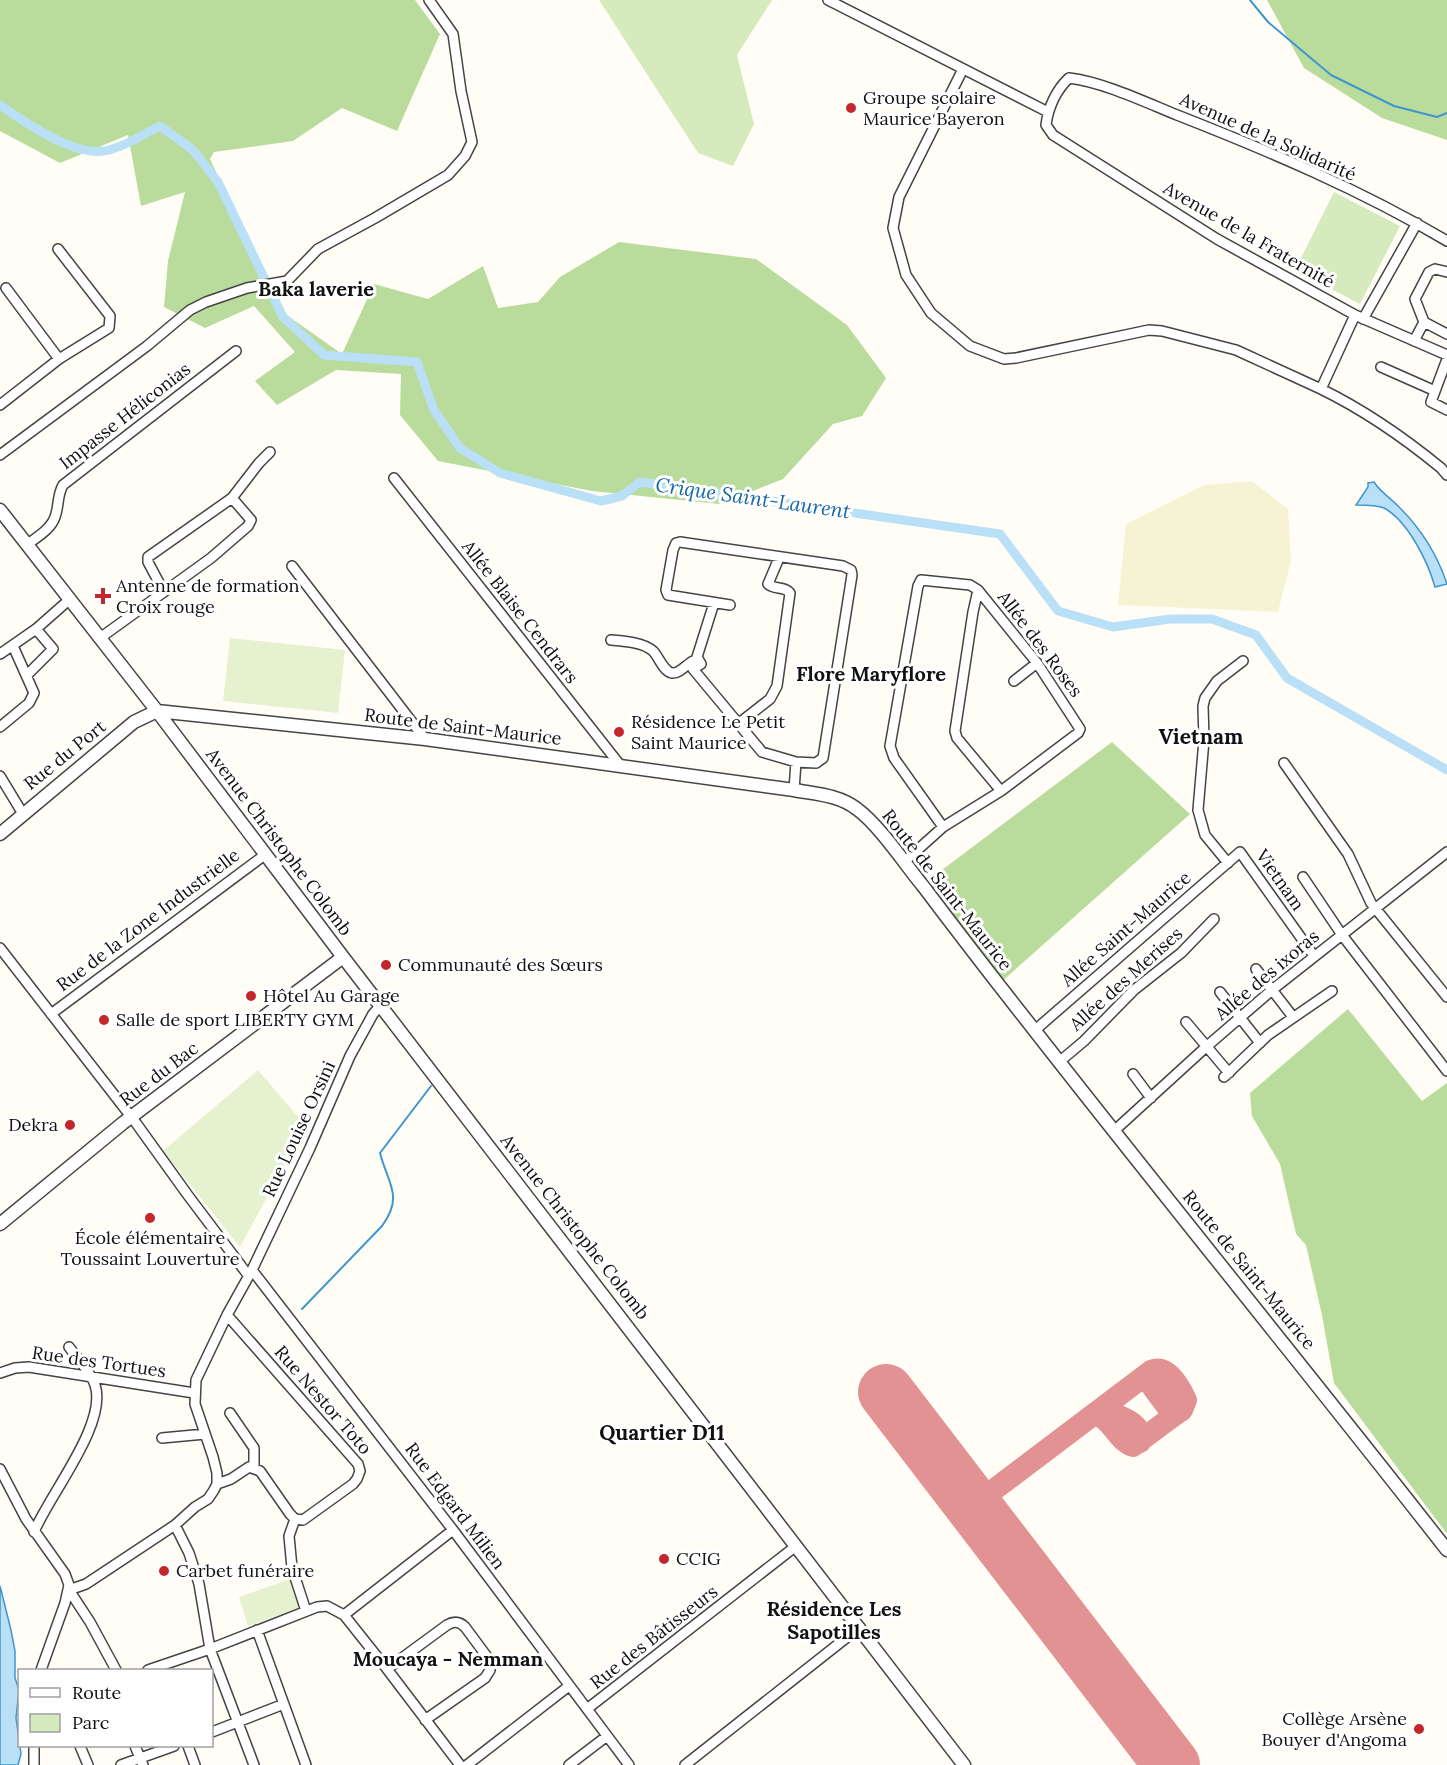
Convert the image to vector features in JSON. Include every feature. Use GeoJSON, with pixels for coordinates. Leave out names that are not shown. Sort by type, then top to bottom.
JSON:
{"type":"FeatureCollection","features":[{"type":"Feature","properties":{"kind":"street"},"geometry":{"type":"LineString","coordinates":[[0,455],[147,346],[190,310],[247,288],[287,281],[318,249],[448,174],[465,156],[472,142],[461,91],[453,34],[429,0]]}},
{"type":"Feature","properties":{"kind":"street"},"geometry":{"type":"LineString","coordinates":[[828,0],[1048,112]]}},
{"type":"Feature","properties":{"kind":"street"},"geometry":{"type":"LineString","coordinates":[[963,69],[899,197],[892,228],[906,275],[931,313],[970,346],[1004,359],[1016,358],[1149,330],[1162,331],[1236,350],[1353,405],[1387,426],[1447,475]]}},
{"type":"Feature","properties":{"kind":"street","name":"Avenue de la Solidarité"},"geometry":{"type":"LineString","coordinates":[[1048,112],[1063,83],[1069,78],[1127,95],[1264,149],[1417,223],[1447,241]]}},
{"type":"Feature","properties":{"kind":"street","name":"Avenue de la Fraternité"},"geometry":{"type":"LineString","coordinates":[[1048,112],[1046,125],[1053,135],[1199,228],[1359,317],[1447,357]]}},
{"type":"Feature","properties":{"kind":"street"},"geometry":{"type":"LineString","coordinates":[[1321,389],[1359,317],[1417,223]]}},
{"type":"Feature","properties":{"kind":"street"},"geometry":{"type":"LineString","coordinates":[[0,405],[59,360],[109,328],[110,316],[58,249]]}},
{"type":"Feature","properties":{"kind":"street"},"geometry":{"type":"LineString","coordinates":[[1447,272],[1435,269],[1428,272],[1415,298],[1424,322],[1447,334]]}},
{"type":"Feature","properties":{"kind":"street"},"geometry":{"type":"LineString","coordinates":[[6,288],[59,360]]}},
{"type":"Feature","properties":{"kind":"street"},"geometry":{"type":"LineString","coordinates":[[1414,341],[1424,322]]}},
{"type":"Feature","properties":{"kind":"street","name":"Impasse Héliconias"},"geometry":{"type":"LineString","coordinates":[[28,544],[50,526],[55,518],[63,485],[236,351]]}},
{"type":"Feature","properties":{"kind":"street"},"geometry":{"type":"LineString","coordinates":[[1447,357],[1433,390],[1431,402],[1447,410]]}},
{"type":"Feature","properties":{"kind":"street"},"geometry":{"type":"LineString","coordinates":[[1381,367],[1433,390]]}},
{"type":"Feature","properties":{"kind":"street"},"geometry":{"type":"LineString","coordinates":[[164,592],[148,562],[148,557],[232,498],[270,452]]}},
{"type":"Feature","properties":{"kind":"street","name":"Allée Blaise Cendrars"},"geometry":{"type":"LineString","coordinates":[[394,478],[620,765]]}},
{"type":"Feature","properties":{"kind":"street"},"geometry":{"type":"LineString","coordinates":[[100,638],[211,558],[248,526],[250,520],[247,513],[232,498]]}},
{"type":"Feature","properties":{"kind":"street","name":"Avenue Christophe Colomb"},"geometry":{"type":"LineString","coordinates":[[0,510],[157,711],[343,957],[964,1765]]}},
{"type":"Feature","properties":{"kind":"street"},"geometry":{"type":"LineString","coordinates":[[701,664],[693,669],[758,750],[796,762],[819,762],[824,756],[852,572],[848,567],[843,566],[676,543],[667,593],[672,596],[730,605]]}},
{"type":"Feature","properties":{"kind":"street"},"geometry":{"type":"LineString","coordinates":[[738,724],[770,699],[777,686],[790,593],[768,584],[779,558]]}},
{"type":"Feature","properties":{"kind":"street"},"geometry":{"type":"LineString","coordinates":[[292,566],[425,739]]}},
{"type":"Feature","properties":{"kind":"street","name":"Allée des Roses"},"geometry":{"type":"LineString","coordinates":[[904,862],[943,827],[1001,791],[1078,733],[1080,729],[1037,663],[978,590],[970,585],[925,580],[920,582],[890,746],[894,758],[943,827]]}},
{"type":"Feature","properties":{"kind":"street"},"geometry":{"type":"LineString","coordinates":[[978,590],[972,612],[955,731],[957,738],[1001,791]]}},
{"type":"Feature","properties":{"kind":"street"},"geometry":{"type":"LineString","coordinates":[[0,654],[36,629],[70,599]]}},
{"type":"Feature","properties":{"kind":"street"},"geometry":{"type":"LineString","coordinates":[[701,664],[697,657],[714,603]]}},
{"type":"Feature","properties":{"kind":"street"},"geometry":{"type":"LineString","coordinates":[[27,675],[53,649],[36,629]]}},
{"type":"Feature","properties":{"kind":"street"},"geometry":{"type":"LineString","coordinates":[[610,640],[651,649],[672,673],[676,673],[693,661],[701,664]]}},
{"type":"Feature","properties":{"kind":"street"},"geometry":{"type":"LineString","coordinates":[[0,727],[31,700],[34,691],[13,646]]}},
{"type":"Feature","properties":{"kind":"street"},"geometry":{"type":"LineString","coordinates":[[1228,863],[1205,835],[1198,810],[1204,740],[1203,706],[1205,698],[1217,681],[1244,661]]}},
{"type":"Feature","properties":{"kind":"street"},"geometry":{"type":"LineString","coordinates":[[1014,681],[1037,663]]}},
{"type":"Feature","properties":{"kind":"street","name":"Route de Saint-Maurice"},"geometry":{"type":"LineString","coordinates":[[157,711],[425,739],[620,765],[833,797],[857,809],[904,862],[1034,1031],[1447,1550]]}},
{"type":"Feature","properties":{"kind":"street","name":"Rue du Port"},"geometry":{"type":"LineString","coordinates":[[0,834],[134,722],[157,711]]}},
{"type":"Feature","properties":{"kind":"street"},"geometry":{"type":"LineString","coordinates":[[794,790],[796,762]]}},
{"type":"Feature","properties":{"kind":"street"},"geometry":{"type":"LineString","coordinates":[[1284,763],[1348,854],[1375,909],[1447,997]]}},
{"type":"Feature","properties":{"kind":"street"},"geometry":{"type":"LineString","coordinates":[[0,776],[23,814]]}},
{"type":"Feature","properties":{"kind":"street","name":"Allée Saint-Maurice"},"geometry":{"type":"LineString","coordinates":[[1034,1031],[1240,852]]}},
{"type":"Feature","properties":{"kind":"street","name":"Vietnam"},"geometry":{"type":"LineString","coordinates":[[1240,852],[1314,956]]}},
{"type":"Feature","properties":{"kind":"street","name":"Allée des ixoras"},"geometry":{"type":"LineString","coordinates":[[1114,1131],[1272,990],[1447,852]]}},
{"type":"Feature","properties":{"kind":"street","name":"Rue de la Zone Industrielle"},"geometry":{"type":"LineString","coordinates":[[51,1014],[266,854]]}},
{"type":"Feature","properties":{"kind":"street"},"geometry":{"type":"LineString","coordinates":[[1303,877],[1342,935],[1447,1071]]}},
{"type":"Feature","properties":{"kind":"street","name":"Allée des Merises"},"geometry":{"type":"LineString","coordinates":[[1059,1062],[1084,1041],[1134,990],[1181,953],[1214,920]]}},
{"type":"Feature","properties":{"kind":"street","name":"Rue Edgard Milien"},"geometry":{"type":"LineString","coordinates":[[0,948],[250,1273],[453,1530],[630,1765]]}},
{"type":"Feature","properties":{"kind":"street","name":"Rue du Bac"},"geometry":{"type":"LineString","coordinates":[[0,1224],[131,1117],[343,957]]}},
{"type":"Feature","properties":{"kind":"street"},"geometry":{"type":"LineString","coordinates":[[1256,969],[1293,1017]]}},
{"type":"Feature","properties":{"kind":"street"},"geometry":{"type":"LineString","coordinates":[[1186,1022],[1226,1075],[1260,1043],[1332,991]]}},
{"type":"Feature","properties":{"kind":"street"},"geometry":{"type":"LineString","coordinates":[[1220,992],[1260,1043]]}},
{"type":"Feature","properties":{"kind":"street","name":"Rue Louise Orsini"},"geometry":{"type":"LineString","coordinates":[[194,1393],[198,1373],[250,1273],[350,1056],[373,1014],[381,1005]]}},
{"type":"Feature","properties":{"kind":"street"},"geometry":{"type":"LineString","coordinates":[[1133,1074],[1151,1098]]}},
{"type":"Feature","properties":{"kind":"street","name":"Rue Nestor Toto"},"geometry":{"type":"LineString","coordinates":[[227,1315],[359,1467],[360,1474],[353,1484],[306,1518],[295,1519]]}},
{"type":"Feature","properties":{"kind":"street"},"geometry":{"type":"LineString","coordinates":[[34,1532],[43,1511],[81,1448],[96,1410],[95,1385],[69,1347]]}},
{"type":"Feature","properties":{"kind":"street","name":"Rue des Tortues"},"geometry":{"type":"LineString","coordinates":[[0,1373],[21,1367],[194,1393]]}},
{"type":"Feature","properties":{"kind":"street"},"geometry":{"type":"LineString","coordinates":[[194,1393],[196,1410],[213,1457],[217,1484]]}},
{"type":"Feature","properties":{"kind":"street"},"geometry":{"type":"LineString","coordinates":[[230,1413],[254,1448],[254,1468]]}},
{"type":"Feature","properties":{"kind":"street"},"geometry":{"type":"LineString","coordinates":[[162,1438],[205,1434]]}},
{"type":"Feature","properties":{"kind":"street"},"geometry":{"type":"LineString","coordinates":[[69,1590],[86,1584],[175,1525],[208,1499],[217,1484],[231,1479],[249,1467],[260,1471],[295,1519],[289,1536],[292,1568],[306,1611]]}},
{"type":"Feature","properties":{"kind":"street"},"geometry":{"type":"LineString","coordinates":[[0,1469],[34,1532],[65,1574],[69,1590],[90,1622],[115,1669]]}},
{"type":"Feature","properties":{"kind":"street"},"geometry":{"type":"LineString","coordinates":[[175,1525],[189,1553],[199,1584],[210,1649],[254,1765]]}},
{"type":"Feature","properties":{"kind":"street"},"geometry":{"type":"LineString","coordinates":[[344,1615],[453,1530]]}},
{"type":"Feature","properties":{"kind":"street","name":"Rue des Bâtisseurs"},"geometry":{"type":"LineString","coordinates":[[587,1709],[796,1546]]}},
{"type":"Feature","properties":{"kind":"street"},"geometry":{"type":"LineString","coordinates":[[42,1669],[69,1590]]}},
{"type":"Feature","properties":{"kind":"street"},"geometry":{"type":"LineString","coordinates":[[154,1669],[322,1605],[333,1608],[344,1615],[460,1765]]}},
{"type":"Feature","properties":{"kind":"street"},"geometry":{"type":"LineString","coordinates":[[387,1669],[454,1622],[465,1627],[490,1660],[491,1668],[484,1678],[426,1720]]}},
{"type":"Feature","properties":{"kind":"street"},"geometry":{"type":"LineString","coordinates":[[686,1765],[860,1627]]}},
{"type":"Feature","properties":{"kind":"street"},"geometry":{"type":"LineString","coordinates":[[257,1630],[306,1765]]}},
{"type":"Feature","properties":{"kind":"street"},"geometry":{"type":"LineString","coordinates":[[467,1765],[569,1686]]}},
{"type":"Feature","properties":{"kind":"street"},"geometry":{"type":"LineString","coordinates":[[213,1732],[284,1704]]}},
{"type":"Feature","properties":{"kind":"street"},"geometry":{"type":"LineString","coordinates":[[569,1765],[607,1736]]}},
{"type":"Feature","properties":{"kind":"street"},"geometry":{"type":"LineString","coordinates":[[34,1747],[34,1765]]}},
{"type":"Feature","properties":{"kind":"street"},"geometry":{"type":"LineString","coordinates":[[80,1747],[88,1765]]}},
{"type":"Feature","properties":{"kind":"street"},"geometry":{"type":"LineString","coordinates":[[135,1747],[141,1762]]}},
{"type":"Feature","properties":{"kind":"street"},"geometry":{"type":"LineString","coordinates":[[121,1765],[141,1762],[172,1747]]}},
{"type":"Feature","properties":{"kind":"street"},"geometry":{"type":"LineString","coordinates":[[188,1747],[195,1765]]}},
{"type":"Feature","properties":{"kind":"shaded area"},"geometry":{"type":"Polygon","coordinates":[[[1252,481],[1288,509],[1291,561],[1278,612],[1118,605],[1126,524],[1204,485],[1252,481]]]}},
{"type":"Feature","properties":{"kind":"green space"},"geometry":{"type":"Polygon","coordinates":[[[0,0],[415,0],[440,34],[397,131],[342,108],[293,141],[214,152],[210,159],[281,311],[342,354],[374,284],[428,299],[483,266],[498,308],[538,302],[560,277],[619,242],[756,259],[847,325],[886,378],[862,416],[833,424],[783,479],[720,504],[592,491],[438,461],[400,415],[401,374],[336,370],[277,405],[255,381],[295,352],[254,306],[205,328],[164,307],[168,261],[185,192],[141,206],[128,135],[60,163],[0,131],[0,0]]]}},
{"type":"Feature","properties":{"kind":"green space"},"geometry":{"type":"Polygon","coordinates":[[[599,0],[772,0],[737,55],[754,124],[733,166],[698,153],[599,0]]]}},
{"type":"Feature","properties":{"kind":"green space"},"geometry":{"type":"Polygon","coordinates":[[[1267,0],[1447,0],[1447,140],[1382,118],[1304,68],[1267,0]]]}},
{"type":"Feature","properties":{"kind":"green space"},"geometry":{"type":"Polygon","coordinates":[[[1334,192],[1400,226],[1360,304],[1295,270],[1334,192]]]}},
{"type":"Feature","properties":{"kind":"green space"},"geometry":{"type":"Polygon","coordinates":[[[230,638],[345,650],[338,713],[223,701],[230,638]]]}},
{"type":"Feature","properties":{"kind":"green space"},"geometry":{"type":"Polygon","coordinates":[[[1112,742],[1190,814],[999,984],[922,885],[1112,742]]]}},
{"type":"Feature","properties":{"kind":"green space"},"geometry":{"type":"Polygon","coordinates":[[[1348,1009],[1422,1101],[1447,1083],[1447,1534],[1334,1383],[1306,1245],[1296,1234],[1280,1164],[1252,1116],[1250,1093],[1348,1009]]]}},
{"type":"Feature","properties":{"kind":"green space"},"geometry":{"type":"Polygon","coordinates":[[[258,1070],[305,1125],[301,1128],[303,1131],[240,1247],[163,1151],[258,1070]]]}},
{"type":"Feature","properties":{"kind":"green space"},"geometry":{"type":"Polygon","coordinates":[[[290,1579],[300,1608],[248,1626],[239,1597],[290,1579]]]}},
{"type":"Feature","properties":{"kind":"water"},"geometry":{"type":"Polygon","coordinates":[[[1374,482],[1408,516],[1422,534],[1439,563],[1447,584],[1435,587],[1416,543],[1393,514],[1381,507],[1356,505],[1368,487],[1368,483],[1374,482]]]}},
{"type":"Feature","properties":{"kind":"water"},"geometry":{"type":"Polygon","coordinates":[[[0,1586],[15,1651],[15,1678],[18,1687],[16,1718],[18,1747],[20,1747],[21,1754],[18,1765],[0,1765],[0,1586]]]}},
{"type":"Feature","properties":{"kind":"waterway"},"geometry":{"type":"LineString","coordinates":[[1250,0],[1268,22],[1331,75],[1394,106],[1437,117],[1447,113]]}},
{"type":"Feature","properties":{"kind":"waterway","name":"Crique Saint-Laurent"},"geometry":{"type":"LineString","coordinates":[[0,105],[52,138],[82,149],[109,150],[160,126],[193,150],[218,182],[283,317],[324,355],[417,362],[434,410],[460,448],[500,473],[601,501],[622,496],[640,482],[1000,534],[1058,611],[1113,627],[1170,619],[1212,619],[1256,635],[1287,678],[1447,770]]}},
{"type":"Feature","properties":{"kind":"waterway"},"geometry":{"type":"LineString","coordinates":[[302,1309],[389,1216],[393,1198],[392,1190],[380,1153],[431,1086]]}},
{"type":"Feature","properties":{"kind":"taxiway"},"geometry":{"type":"LineString","coordinates":[[956,1482],[972,1494],[981,1495],[991,1492],[1151,1371],[1163,1371],[1173,1378],[1186,1400],[1182,1410],[1176,1414],[1171,1412],[1148,1381],[1141,1379]]}},
{"type":"Feature","properties":{"kind":"taxiway"},"geometry":{"type":"LineString","coordinates":[[886,1392],[892,1385],[899,1387],[908,1420]]}},
{"type":"Feature","properties":{"kind":"taxiway"},"geometry":{"type":"LineString","coordinates":[[1107,1411],[1135,1425],[1140,1435],[1140,1442]]}},
{"type":"Feature","properties":{"kind":"taxiway"},"geometry":{"type":"LineString","coordinates":[[1094,1414],[1105,1420],[1122,1439],[1133,1446],[1176,1414]]}},
{"type":"Feature","properties":{"kind":"taxiway"},"geometry":{"type":"LineString","coordinates":[[988,1525],[986,1508],[991,1492]]}},
{"type":"Feature","properties":{"kind":"runway"},"geometry":{"type":"LineString","coordinates":[[886,1392],[1172,1765]]}},
{"type":"Feature","properties":{"kind":"place","name":"Groupe scolaire Maurice Bayeron"},"geometry":{"type":"Point","coordinates":[851,108]}},
{"type":"Feature","properties":{"kind":"place","name":"Antenne de formation Croix rouge"},"geometry":{"type":"Point","coordinates":[103,596]}},
{"type":"Feature","properties":{"kind":"place","name":"Résidence Le Petit Saint Maurice"},"geometry":{"type":"Point","coordinates":[619,732]}},
{"type":"Feature","properties":{"kind":"place","name":"Communauté des Sœurs"},"geometry":{"type":"Point","coordinates":[386,965]}},
{"type":"Feature","properties":{"kind":"place","name":"Hôtel Au Garage"},"geometry":{"type":"Point","coordinates":[251,996]}},
{"type":"Feature","properties":{"kind":"place","name":"Salle de sport LIBERTY GYM"},"geometry":{"type":"Point","coordinates":[104,1020]}},
{"type":"Feature","properties":{"kind":"place","name":"Dekra"},"geometry":{"type":"Point","coordinates":[70,1125]}},
{"type":"Feature","properties":{"kind":"place","name":"École élémentaire Toussaint Louverture"},"geometry":{"type":"Point","coordinates":[150,1218]}},
{"type":"Feature","properties":{"kind":"place","name":"CCIG"},"geometry":{"type":"Point","coordinates":[664,1559]}},
{"type":"Feature","properties":{"kind":"place","name":"Carbet funéraire"},"geometry":{"type":"Point","coordinates":[164,1571]}},
{"type":"Feature","properties":{"kind":"place","name":"Collège Arsène Bouyer d'Angoma"},"geometry":{"type":"Point","coordinates":[1419,1729]}},
{"type":"Feature","properties":{"kind":"district","name":"Baka laverie"},"geometry":{"type":"Point","coordinates":[316,289]}},
{"type":"Feature","properties":{"kind":"district","name":"Flore Maryflore"},"geometry":{"type":"Point","coordinates":[871,674]}},
{"type":"Feature","properties":{"kind":"district","name":"Vietnam"},"geometry":{"type":"Point","coordinates":[1201,737]}},
{"type":"Feature","properties":{"kind":"district","name":"Quartier D11"},"geometry":{"type":"Point","coordinates":[662,1433]}},
{"type":"Feature","properties":{"kind":"district","name":"Résidence Les Sapotilles"},"geometry":{"type":"Point","coordinates":[834,1620]}},
{"type":"Feature","properties":{"kind":"district","name":"Moucaya - Nemman"},"geometry":{"type":"Point","coordinates":[448,1659]}}]}
